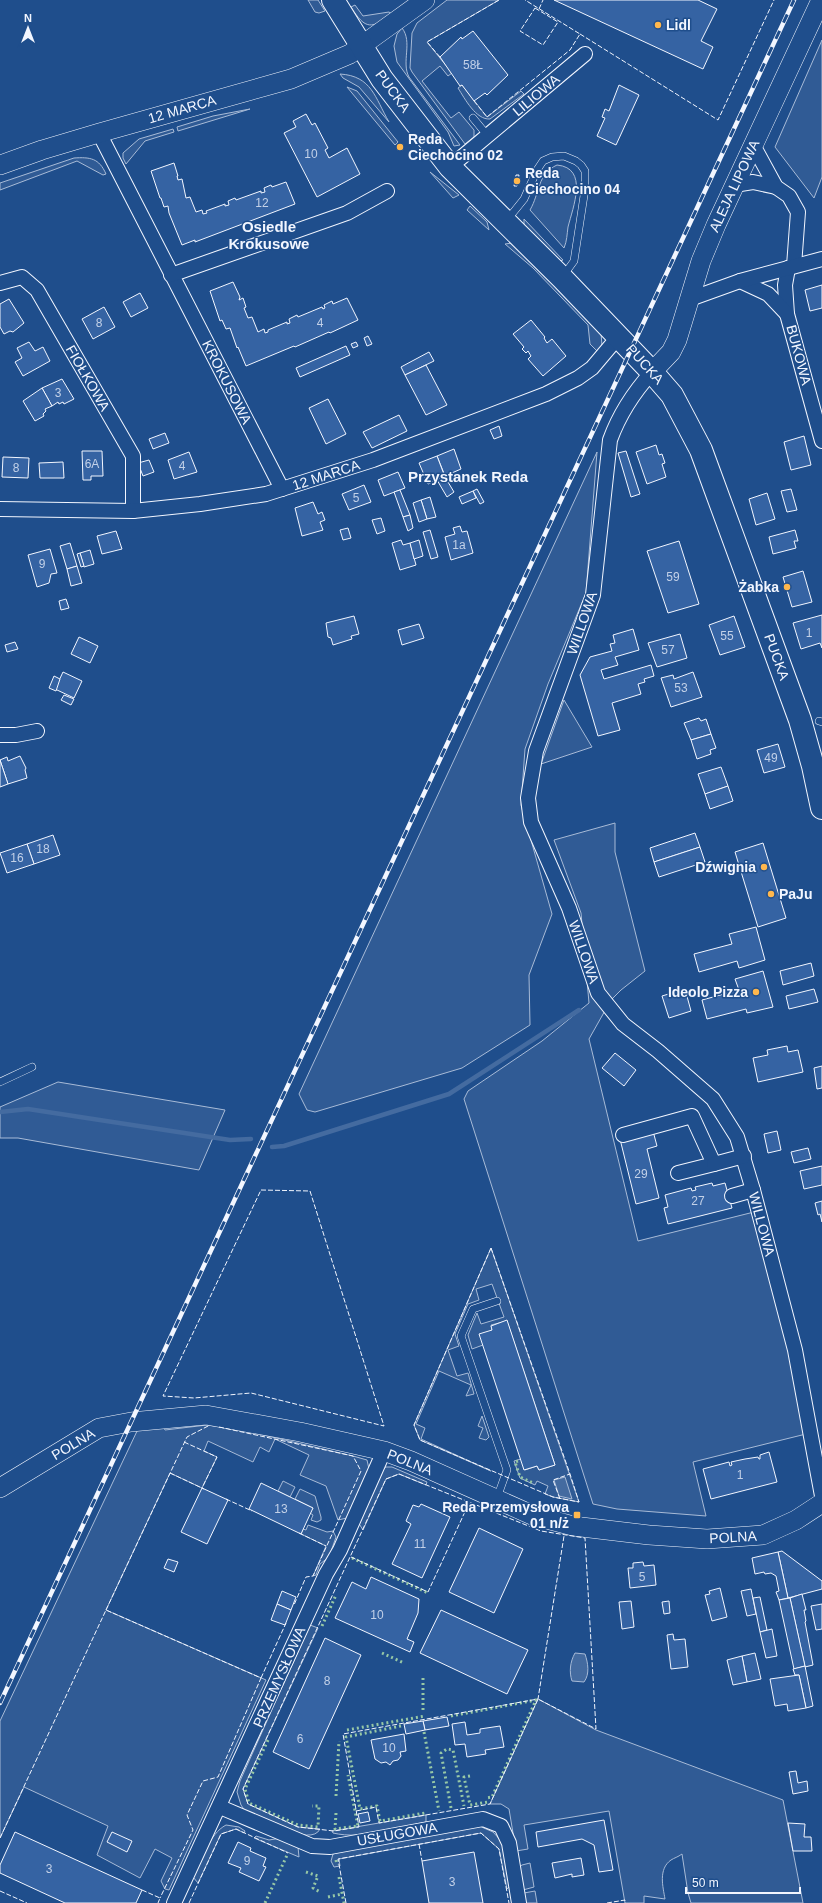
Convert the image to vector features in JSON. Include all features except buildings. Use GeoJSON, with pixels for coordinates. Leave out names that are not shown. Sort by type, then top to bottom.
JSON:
{"type":"FeatureCollection","features":[{"type":"Feature","properties":{"kind":"main road","name":"PUCKA"},"geometry":{"type":"LineString","coordinates":[[333,0],[382,79],[450,166],[619,336],[672,395],[702,450],[800,720],[813,766],[822,808]]}},
{"type":"Feature","properties":{"kind":"street","name":"12 MARCA"},"geometry":{"type":"LineString","coordinates":[[0,165],[42,150],[99,133],[292,79],[337,60],[361,46],[425,0]]}},
{"type":"Feature","properties":{"kind":"street","name":"ALEJA LIPOWA"},"geometry":{"type":"LineString","coordinates":[[652,372],[671,352],[677,340],[704,254],[734,185],[821,0]]}},
{"type":"Feature","properties":{"kind":"street","name":"LILIOWA"},"geometry":{"type":"LineString","coordinates":[[450,166],[585,54]]}},
{"type":"Feature","properties":{"kind":"street","name":"KROKUSOWA"},"geometry":{"type":"LineString","coordinates":[[99,133],[282,489]]}},
{"type":"Feature","properties":{"kind":"street"},"geometry":{"type":"LineString","coordinates":[[753,145],[776,187]]}},
{"type":"Feature","properties":{"kind":"street"},"geometry":{"type":"LineString","coordinates":[[734,185],[753,182],[776,187]]}},
{"type":"Feature","properties":{"kind":"street","name":"BUKOWA"},"geometry":{"type":"LineString","coordinates":[[776,187],[789,196],[798,212],[791,267],[785,284],[787,314],[822,441]]}},
{"type":"Feature","properties":{"kind":"street"},"geometry":{"type":"LineString","coordinates":[[171,275],[347,213],[387,191]]}},
{"type":"Feature","properties":{"kind":"street"},"geometry":{"type":"LineString","coordinates":[[690,299],[740,282],[822,259]]}},
{"type":"Feature","properties":{"kind":"street","name":"FIOŁKOWA"},"geometry":{"type":"LineString","coordinates":[[0,283],[22,277],[37,290],[93,385],[133,456],[133,511]]}},
{"type":"Feature","properties":{"kind":"street"},"geometry":{"type":"LineString","coordinates":[[740,282],[768,294],[787,314]]}},
{"type":"Feature","properties":{"kind":"street","name":"12 MARCA"},"geometry":{"type":"LineString","coordinates":[[0,509],[133,511],[200,504],[266,494],[373,460],[546,394],[578,378],[592,368],[619,336]]}},
{"type":"Feature","properties":{"kind":"street","name":"WILLOWA"},"geometry":{"type":"LineString","coordinates":[[652,372],[638,387],[610,440],[593,595],[536,751],[528,798],[531,822],[569,908],[598,993],[623,1024],[658,1051],[713,1099],[737,1137],[744,1156],[795,1350],[822,1496]]}},
{"type":"Feature","properties":{"kind":"street"},"geometry":{"type":"LineString","coordinates":[[0,735],[16,735],[37,731]]}},
{"type":"Feature","properties":{"kind":"street"},"geometry":{"type":"LineString","coordinates":[[623,1135],[692,1116],[714,1164]]}},
{"type":"Feature","properties":{"kind":"street"},"geometry":{"type":"LineString","coordinates":[[678,1173],[744,1156]]}},
{"type":"Feature","properties":{"kind":"street"},"geometry":{"type":"LineString","coordinates":[[732,1196],[753,1190]]}},
{"type":"Feature","properties":{"kind":"street","name":"POLNA"},"geometry":{"type":"LineString","coordinates":[[0,1488],[99,1428],[172,1417],[206,1415],[236,1419],[384,1451],[411,1461],[532,1515],[573,1526],[649,1535],[707,1539],[763,1535],[796,1520],[822,1503]]}},
{"type":"Feature","properties":{"kind":"street","name":"PRZEMYSŁOWA"},"geometry":{"type":"LineString","coordinates":[[174,1903],[220,1807],[323,1581],[340,1550],[384,1451]]}},
{"type":"Feature","properties":{"kind":"street","name":"USŁUGOWA"},"geometry":{"type":"LineString","coordinates":[[220,1807],[312,1846],[330,1846],[483,1818],[501,1826],[509,1843],[520,1903]]}},
{"type":"Feature","properties":{"kind":"lane"},"geometry":{"type":"LineString","coordinates":[[473,118],[487,136]]}},
{"type":"Feature","properties":{"kind":"lane"},"geometry":{"type":"LineString","coordinates":[[505,222],[524,199],[537,170],[543,161],[552,157],[564,156],[581,165],[584,171],[585,189],[574,261],[562,278]]}},
{"type":"Feature","properties":{"kind":"lane"},"geometry":{"type":"LineString","coordinates":[[0,1082],[32,1067]]}},
{"type":"Feature","properties":{"kind":"lane"},"geometry":{"type":"LineString","coordinates":[[496,1301],[473,1310],[461,1336],[508,1470],[496,1500]]}},
{"type":"Feature","properties":{"kind":"shaded area"},"geometry":{"type":"Polygon","coordinates":[[[308,0],[318,0],[325,11],[319,13],[315,12],[308,0]]]}},
{"type":"Feature","properties":{"kind":"shaded area"},"geometry":{"type":"Polygon","coordinates":[[[447,0],[499,0],[427,42],[452,73],[448,76],[440,66],[422,81],[451,118],[459,112],[474,130],[474,137],[465,144],[410,68],[412,33],[417,23],[447,0]]]}},
{"type":"Feature","properties":{"kind":"shaded area"},"geometry":{"type":"Polygon","coordinates":[[[355,5],[363,16],[389,12],[393,15],[374,25],[365,24],[356,15],[351,7],[355,5]]]}},
{"type":"Feature","properties":{"kind":"shaded area"},"geometry":{"type":"Polygon","coordinates":[[[402,28],[407,39],[406,65],[409,77],[460,145],[454,146],[448,132],[397,62],[394,46],[397,34],[402,28]]]}},
{"type":"Feature","properties":{"kind":"shaded area"},"geometry":{"type":"Polygon","coordinates":[[[822,40],[822,177],[814,198],[775,147],[822,40]]]}},
{"type":"Feature","properties":{"kind":"shaded area"},"geometry":{"type":"Polygon","coordinates":[[[340,74],[359,79],[366,84],[376,97],[389,122],[359,87],[343,78],[340,74]]]}},
{"type":"Feature","properties":{"kind":"shaded area"},"geometry":{"type":"Polygon","coordinates":[[[462,85],[487,117],[521,91],[524,94],[490,119],[480,116],[471,108],[458,88],[462,85]]]}},
{"type":"Feature","properties":{"kind":"shaded area"},"geometry":{"type":"Polygon","coordinates":[[[347,87],[357,91],[398,142],[395,145],[347,87]]]}},
{"type":"Feature","properties":{"kind":"shaded area"},"geometry":{"type":"Polygon","coordinates":[[[250,109],[178,131],[177,127],[213,116],[250,109]]]}},
{"type":"Feature","properties":{"kind":"shaded area"},"geometry":{"type":"Polygon","coordinates":[[[173,129],[174,132],[145,141],[126,164],[123,158],[123,153],[139,139],[173,129]]]}},
{"type":"Feature","properties":{"kind":"shaded area"},"geometry":{"type":"Polygon","coordinates":[[[74,158],[89,158],[97,162],[106,174],[103,175],[77,161],[0,190],[0,183],[74,158]]]}},
{"type":"Feature","properties":{"kind":"shaded area"},"geometry":{"type":"Polygon","coordinates":[[[557,165],[567,168],[573,173],[576,181],[575,199],[564,248],[530,210],[542,179],[546,173],[557,165]]]}},
{"type":"Feature","properties":{"kind":"shaded area"},"geometry":{"type":"Polygon","coordinates":[[[430,172],[459,195],[453,198],[430,172]]]}},
{"type":"Feature","properties":{"kind":"shaded area"},"geometry":{"type":"Polygon","coordinates":[[[470,206],[487,222],[489,230],[467,210],[470,206]]]}},
{"type":"Feature","properties":{"kind":"shaded area"},"geometry":{"type":"Polygon","coordinates":[[[524,219],[563,260],[560,261],[524,225],[524,219]]]}},
{"type":"Feature","properties":{"kind":"shaded area"},"geometry":{"type":"Polygon","coordinates":[[[512,243],[601,333],[602,346],[599,353],[590,344],[588,325],[533,268],[505,244],[512,243]]]}},
{"type":"Feature","properties":{"kind":"shaded area"},"geometry":{"type":"Polygon","coordinates":[[[597,452],[586,593],[548,684],[525,749],[521,805],[552,914],[529,975],[530,1025],[462,1068],[315,1112],[307,1110],[299,1094],[597,452]]]}},
{"type":"Feature","properties":{"kind":"shaded area"},"geometry":{"type":"Polygon","coordinates":[[[564,700],[592,747],[541,764],[564,700]]]}},
{"type":"Feature","properties":{"kind":"shaded area"},"geometry":{"type":"Polygon","coordinates":[[[615,823],[615,852],[645,971],[611,1000],[589,1039],[638,1241],[754,1212],[779,1307],[806,1434],[693,1462],[706,1516],[617,1509],[593,1504],[464,1099],[468,1091],[542,1041],[589,1003],[581,913],[554,840],[615,823]]]}},
{"type":"Feature","properties":{"kind":"shaded area"},"geometry":{"type":"Polygon","coordinates":[[[58,1082],[225,1110],[199,1170],[18,1138],[0,1138],[0,1107],[58,1082]]]}},
{"type":"Feature","properties":{"kind":"shaded area"},"geometry":{"type":"Polygon","coordinates":[[[491,1248],[579,1502],[545,1494],[548,1486],[537,1481],[535,1485],[520,1478],[514,1461],[521,1459],[525,1470],[537,1466],[539,1470],[555,1465],[507,1321],[491,1325],[492,1330],[483,1345],[472,1349],[468,1335],[477,1313],[481,1324],[504,1317],[492,1284],[476,1289],[479,1300],[468,1304],[455,1334],[459,1346],[448,1350],[457,1376],[468,1373],[474,1394],[466,1396],[471,1385],[439,1371],[416,1424],[425,1428],[421,1439],[491,1471],[420,1440],[414,1425],[491,1248]]]}},
{"type":"Feature","properties":{"kind":"shaded area"},"geometry":{"type":"Polygon","coordinates":[[[482,1416],[489,1437],[486,1440],[479,1438],[483,1428],[478,1426],[482,1416]]]}},
{"type":"Feature","properties":{"kind":"shaded area"},"geometry":{"type":"Polygon","coordinates":[[[207,1425],[242,1430],[353,1456],[367,1460],[369,1469],[347,1518],[338,1520],[326,1486],[300,1475],[309,1455],[275,1439],[269,1452],[260,1447],[253,1462],[208,1441],[204,1451],[217,1457],[202,1488],[170,1473],[106,1610],[266,1680],[169,1890],[165,1889],[161,1881],[172,1858],[155,1849],[140,1878],[97,1855],[108,1826],[24,1787],[0,1838],[0,1721],[138,1429],[164,1428],[165,1430],[207,1425]]]}},
{"type":"Feature","properties":{"kind":"shaded area"},"geometry":{"type":"Polygon","coordinates":[[[386,1467],[392,1467],[427,1482],[426,1485],[399,1474],[386,1479],[363,1530],[358,1522],[383,1469],[386,1467]]]}},
{"type":"Feature","properties":{"kind":"shaded area"},"geometry":{"type":"Polygon","coordinates":[[[565,1477],[572,1499],[559,1496],[554,1480],[565,1477]]]}},
{"type":"Feature","properties":{"kind":"shaded area"},"geometry":{"type":"Polygon","coordinates":[[[283,1481],[295,1487],[290,1497],[278,1491],[283,1481]]]}},
{"type":"Feature","properties":{"kind":"shaded area"},"geometry":{"type":"Polygon","coordinates":[[[300,1489],[315,1496],[321,1520],[317,1522],[311,1520],[313,1515],[310,1513],[313,1508],[295,1499],[300,1489]]]}},
{"type":"Feature","properties":{"kind":"shaded area"},"geometry":{"type":"Polygon","coordinates":[[[308,1525],[327,1532],[333,1531],[336,1537],[329,1557],[320,1564],[316,1575],[313,1576],[326,1546],[301,1534],[303,1529],[306,1530],[308,1525]]]}},
{"type":"Feature","properties":{"kind":"shaded area"},"geometry":{"type":"Polygon","coordinates":[[[310,1625],[318,1628],[243,1789],[248,1804],[298,1827],[320,1829],[315,1834],[306,1835],[284,1829],[245,1811],[241,1805],[237,1792],[240,1781],[310,1625]]]}},
{"type":"Feature","properties":{"kind":"shaded area"},"geometry":{"type":"Polygon","coordinates":[[[575,1653],[585,1654],[588,1668],[587,1676],[584,1682],[572,1681],[570,1667],[575,1653]]]}},
{"type":"Feature","properties":{"kind":"shaded area"},"geometry":{"type":"Polygon","coordinates":[[[538,1699],[596,1730],[783,1800],[803,1903],[691,1903],[682,1854],[671,1860],[664,1868],[662,1878],[665,1899],[644,1896],[644,1903],[625,1903],[609,1811],[524,1825],[528,1849],[516,1851],[509,1809],[501,1804],[490,1804],[538,1699]]]}},
{"type":"Feature","properties":{"kind":"shaded area"},"geometry":{"type":"Polygon","coordinates":[[[426,1815],[426,1822],[380,1832],[344,1835],[333,1833],[332,1831],[426,1815]]]}},
{"type":"Feature","properties":{"kind":"shaded area"},"geometry":{"type":"Polygon","coordinates":[[[226,1825],[239,1827],[245,1831],[244,1833],[236,1829],[221,1834],[198,1883],[193,1877],[206,1848],[220,1829],[226,1825]]]}},
{"type":"Feature","properties":{"kind":"shaded area"},"geometry":{"type":"Polygon","coordinates":[[[477,1825],[493,1832],[503,1843],[510,1886],[507,1889],[499,1849],[481,1833],[339,1859],[340,1866],[334,1867],[331,1861],[333,1854],[336,1853],[477,1825]]]}},
{"type":"Feature","properties":{"kind":"shaded area"},"geometry":{"type":"Polygon","coordinates":[[[256,1836],[269,1840],[281,1838],[298,1847],[299,1857],[254,1838],[256,1836]]]}},
{"type":"Feature","properties":{"kind":"shaded area"},"geometry":{"type":"Polygon","coordinates":[[[530,1863],[534,1887],[523,1890],[519,1867],[530,1863]]]}},
{"type":"Feature","properties":{"kind":"shaded area"},"geometry":{"type":"Polygon","coordinates":[[[535,1891],[537,1903],[526,1903],[524,1893],[535,1891]]]}},
{"type":"Feature","properties":{"kind":"waterway"},"geometry":{"type":"LineString","coordinates":[[272,1147],[284,1146],[449,1094],[579,1010]]}},
{"type":"Feature","properties":{"kind":"waterway"},"geometry":{"type":"LineString","coordinates":[[0,1112],[28,1109],[230,1140],[251,1139]]}},
{"type":"Feature","properties":{"kind":"railway"},"geometry":{"type":"LineString","coordinates":[[0,1703],[794,0]]}},
{"type":"Feature","properties":{"kind":"hedge"},"geometry":{"type":"LineString","coordinates":[[518,1461],[515,1462],[520,1477],[533,1483]]}},
{"type":"Feature","properties":{"kind":"hedge"},"geometry":{"type":"LineString","coordinates":[[352,1558],[428,1593]]}},
{"type":"Feature","properties":{"kind":"hedge"},"geometry":{"type":"LineString","coordinates":[[322,1626],[336,1595]]}},
{"type":"Feature","properties":{"kind":"hedge"},"geometry":{"type":"LineString","coordinates":[[382,1653],[404,1663]]}},
{"type":"Feature","properties":{"kind":"hedge"},"geometry":{"type":"LineString","coordinates":[[423,1678],[423,1710]]}},
{"type":"Feature","properties":{"kind":"hedge"},"geometry":{"type":"LineString","coordinates":[[451,1716],[536,1700],[492,1797],[486,1798]]}},
{"type":"Feature","properties":{"kind":"hedge"},"geometry":{"type":"LineString","coordinates":[[347,1730],[425,1716]]}},
{"type":"Feature","properties":{"kind":"hedge"},"geometry":{"type":"LineString","coordinates":[[401,1726],[346,1737],[360,1809],[377,1806],[380,1821],[425,1813]]}},
{"type":"Feature","properties":{"kind":"hedge"},"geometry":{"type":"LineString","coordinates":[[424,1732],[439,1811]]}},
{"type":"Feature","properties":{"kind":"hedge"},"geometry":{"type":"LineString","coordinates":[[268,1740],[245,1789],[249,1803],[298,1825],[318,1827],[319,1806],[312,1806]]}},
{"type":"Feature","properties":{"kind":"hedge"},"geometry":{"type":"LineString","coordinates":[[336,1796],[339,1741]]}},
{"type":"Feature","properties":{"kind":"hedge"},"geometry":{"type":"LineString","coordinates":[[451,1808],[441,1753],[447,1749],[453,1750],[464,1806]]}},
{"type":"Feature","properties":{"kind":"hedge"},"geometry":{"type":"LineString","coordinates":[[336,1813],[335,1829],[358,1826],[348,1775]]}},
{"type":"Feature","properties":{"kind":"hedge"},"geometry":{"type":"LineString","coordinates":[[470,1776],[464,1777],[470,1805],[488,1802]]}},
{"type":"Feature","properties":{"kind":"hedge"},"geometry":{"type":"LineString","coordinates":[[265,1903],[288,1853]]}},
{"type":"Feature","properties":{"kind":"hedge"},"geometry":{"type":"LineString","coordinates":[[336,1860],[337,1865]]}},
{"type":"Feature","properties":{"kind":"hedge"},"geometry":{"type":"LineString","coordinates":[[306,1872],[318,1876],[313,1888],[320,1892]]}},
{"type":"Feature","properties":{"kind":"hedge"},"geometry":{"type":"LineString","coordinates":[[339,1877],[344,1903]]}},
{"type":"Feature","properties":{"kind":"hedge"},"geometry":{"type":"LineString","coordinates":[[328,1897],[342,1894]]}},
{"type":"Feature","properties":{"kind":"fence"},"geometry":{"type":"LineString","coordinates":[[440,57],[427,42],[499,0]]}},
{"type":"Feature","properties":{"kind":"fence"},"geometry":{"type":"LineString","coordinates":[[474,101],[487,117],[570,50],[580,34],[525,0]]}},
{"type":"Feature","properties":{"kind":"fence"},"geometry":{"type":"LineString","coordinates":[[539,9],[543,0]]}},
{"type":"Feature","properties":{"kind":"fence"},"geometry":{"type":"LineString","coordinates":[[580,34],[718,120],[774,0]]}},
{"type":"Feature","properties":{"kind":"fence"},"geometry":{"type":"LineString","coordinates":[[535,8],[558,22],[543,45],[520,31],[535,8]]}},
{"type":"Feature","properties":{"kind":"fence"},"geometry":{"type":"LineString","coordinates":[[261,1190],[310,1191],[384,1426],[251,1393],[194,1398],[163,1396],[261,1190]]}},
{"type":"Feature","properties":{"kind":"fence"},"geometry":{"type":"LineString","coordinates":[[491,1248],[570,1474],[579,1502],[553,1497],[420,1440],[414,1425],[491,1248]]}},
{"type":"Feature","properties":{"kind":"fence"},"geometry":{"type":"LineString","coordinates":[[106,1610],[187,1437],[210,1425]]}},
{"type":"Feature","properties":{"kind":"fence"},"geometry":{"type":"LineString","coordinates":[[219,1427],[353,1456],[361,1471],[313,1576],[306,1577],[294,1605]]}},
{"type":"Feature","properties":{"kind":"fence"},"geometry":{"type":"LineString","coordinates":[[184,1442],[217,1457],[202,1488]]}},
{"type":"Feature","properties":{"kind":"fence"},"geometry":{"type":"LineString","coordinates":[[170,1473],[204,1489]]}},
{"type":"Feature","properties":{"kind":"fence"},"geometry":{"type":"LineString","coordinates":[[356,1811],[376,1807],[379,1823],[490,1804],[538,1699],[596,1729],[585,1538],[541,1531],[399,1474],[386,1479],[243,1789],[248,1804],[298,1827],[334,1831],[359,1827],[343,1734],[538,1699],[564,1536]]}},
{"type":"Feature","properties":{"kind":"fence"},"geometry":{"type":"LineString","coordinates":[[560,1499],[553,1480],[570,1474]]}},
{"type":"Feature","properties":{"kind":"fence"},"geometry":{"type":"LineString","coordinates":[[226,1499],[252,1511]]}},
{"type":"Feature","properties":{"kind":"fence"},"geometry":{"type":"LineString","coordinates":[[351,1557],[428,1592],[469,1503]]}},
{"type":"Feature","properties":{"kind":"fence"},"geometry":{"type":"LineString","coordinates":[[299,1533],[326,1546]]}},
{"type":"Feature","properties":{"kind":"fence"},"geometry":{"type":"LineString","coordinates":[[0,1838],[106,1610],[261,1678],[218,1777],[203,1781],[187,1815],[193,1830],[160,1898]]}},
{"type":"Feature","properties":{"kind":"fence"},"geometry":{"type":"LineString","coordinates":[[261,1678],[286,1623]]}},
{"type":"Feature","properties":{"kind":"fence"},"geometry":{"type":"LineString","coordinates":[[189,1903],[221,1834],[236,1829],[288,1853]]}},
{"type":"Feature","properties":{"kind":"fence"},"geometry":{"type":"LineString","coordinates":[[346,1903],[338,1859],[481,1833],[499,1849],[509,1903]]}},
{"type":"Feature","properties":{"kind":"fence"},"geometry":{"type":"LineString","coordinates":[[419,1844],[422,1861]]}},
{"type":"Feature","properties":{"kind":"fence"},"geometry":{"type":"LineString","coordinates":[[142,1890],[160,1898],[158,1903]]}},
{"type":"Feature","properties":{"kind":"fence"},"geometry":{"type":"LineString","coordinates":[[0,1891],[27,1903]]}},
{"type":"Feature","properties":{"kind":"fence"},"geometry":{"type":"LineString","coordinates":[[607,1903],[625,1900],[625,1903]]}},
{"type":"Feature","properties":{"kind":"place","name":"Lidl"},"geometry":{"type":"Point","coordinates":[658,25]}},
{"type":"Feature","properties":{"kind":"place","name":"Reda Ciechocino 02"},"geometry":{"type":"Point","coordinates":[400,147]}},
{"type":"Feature","properties":{"kind":"place","name":"Reda Ciechocino 04"},"geometry":{"type":"Point","coordinates":[517,181]}},
{"type":"Feature","properties":{"kind":"place","name":"Żabka"},"geometry":{"type":"Point","coordinates":[787,587]}},
{"type":"Feature","properties":{"kind":"place","name":"Dźwignia"},"geometry":{"type":"Point","coordinates":[764,867]}},
{"type":"Feature","properties":{"kind":"place","name":"PaJu"},"geometry":{"type":"Point","coordinates":[771,894]}},
{"type":"Feature","properties":{"kind":"place","name":"Ideolo Pizza"},"geometry":{"type":"Point","coordinates":[756,992]}},
{"type":"Feature","properties":{"kind":"place","name":"Reda Przemysłowa 01 n/ż"},"geometry":{"type":"Point","coordinates":[577,1515]}},
{"type":"Feature","properties":{"kind":"district","name":"Osiedle Krokusowe"},"geometry":{"type":"Point","coordinates":[269,234]}},
{"type":"Feature","properties":{"kind":"district","name":"Przystanek Reda"},"geometry":{"type":"Point","coordinates":[468,476]}}]}
